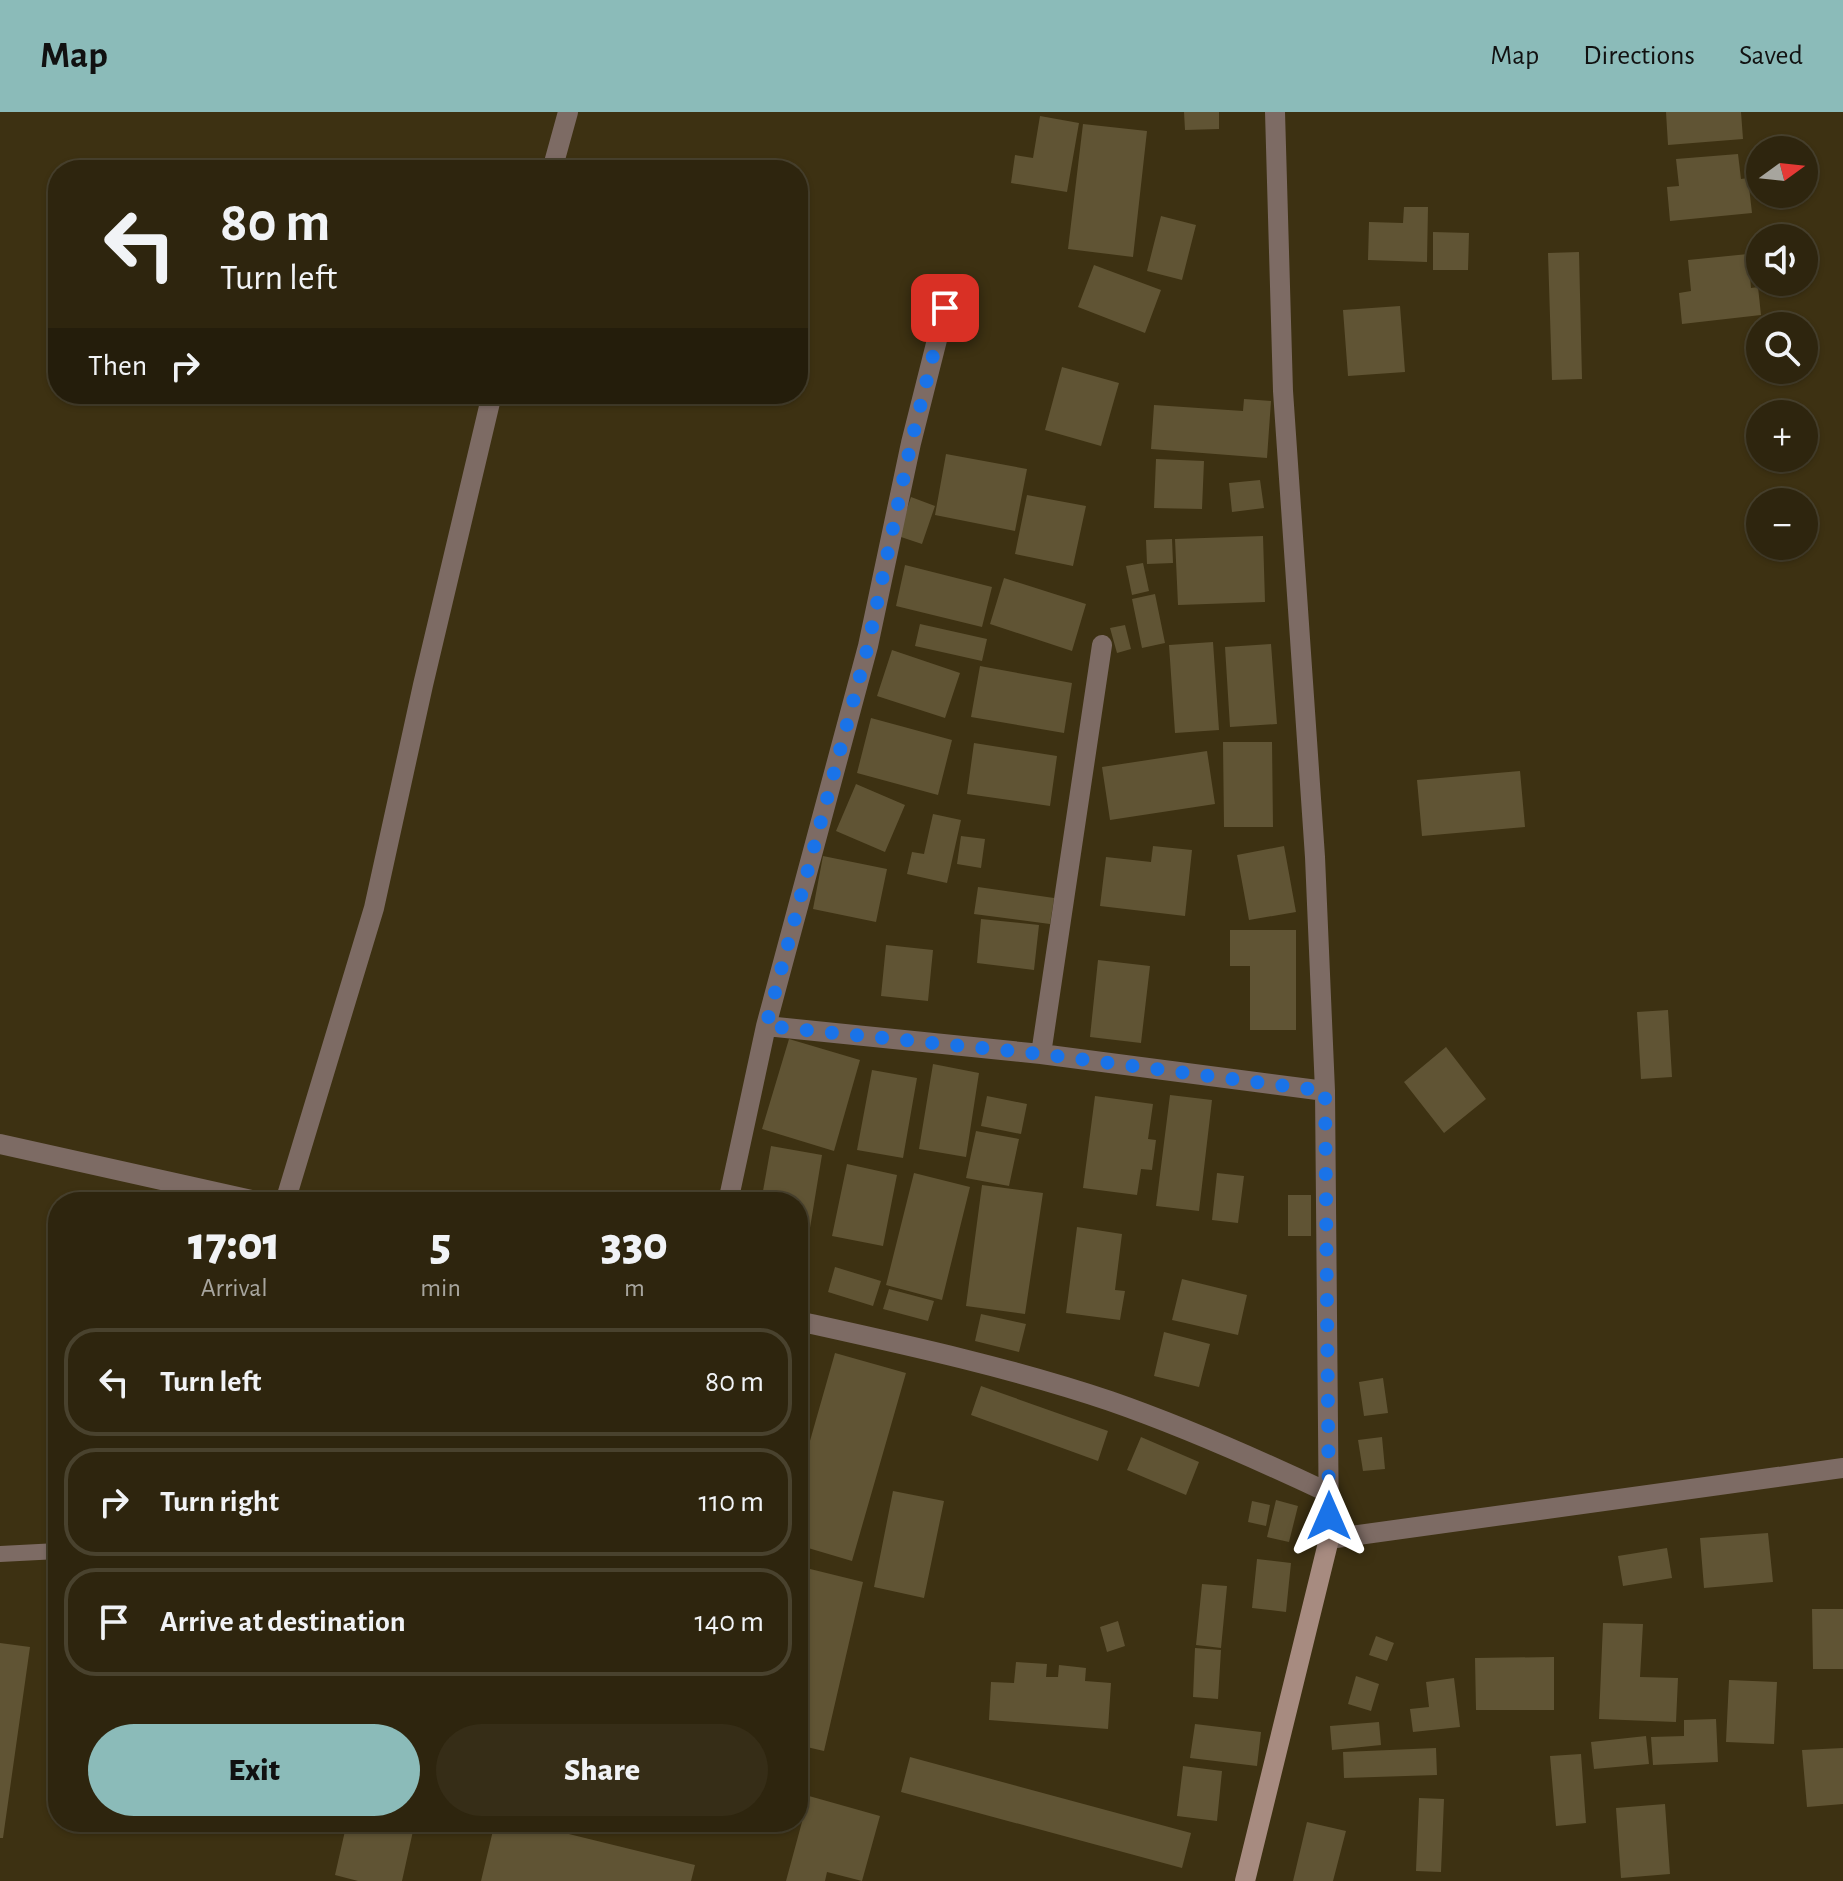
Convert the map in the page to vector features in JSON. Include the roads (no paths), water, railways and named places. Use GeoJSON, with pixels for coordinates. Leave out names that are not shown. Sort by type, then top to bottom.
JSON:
{"type":"FeatureCollection","features":[{"type":"Feature","properties":{"kind":"street"},"geometry":{"type":"LineString","coordinates":[[555,160],[568,112]]}},
{"type":"Feature","properties":{"kind":"street"},"geometry":{"type":"LineString","coordinates":[[1245,1881],[1329,1539],[1325,1091],[1315,857],[1283,391],[1275,112]]}},
{"type":"Feature","properties":{"kind":"street"},"geometry":{"type":"LineString","coordinates":[[730,1192],[766,1026],[868,646],[911,443],[945,308]]}},
{"type":"Feature","properties":{"kind":"street"},"geometry":{"type":"LineString","coordinates":[[288,1192],[374,908],[490,404]]}},
{"type":"Feature","properties":{"kind":"street"},"geometry":{"type":"LineString","coordinates":[[1041,1054],[1102,645]]}},
{"type":"Feature","properties":{"kind":"street"},"geometry":{"type":"LineString","coordinates":[[766,1026],[1041,1054],[1325,1091]]}},
{"type":"Feature","properties":{"kind":"street"},"geometry":{"type":"LineString","coordinates":[[0,1144],[216,1192]]}},
{"type":"Feature","properties":{"kind":"street"},"geometry":{"type":"LineString","coordinates":[[808,1323],[888,1340],[1109,1401],[1238,1449],[1329,1493]]}},
{"type":"Feature","properties":{"kind":"street"},"geometry":{"type":"LineString","coordinates":[[1329,1539],[1843,1468]]}},
{"type":"Feature","properties":{"kind":"lane"},"geometry":{"type":"LineString","coordinates":[[0,1554],[48,1552]]}}]}
